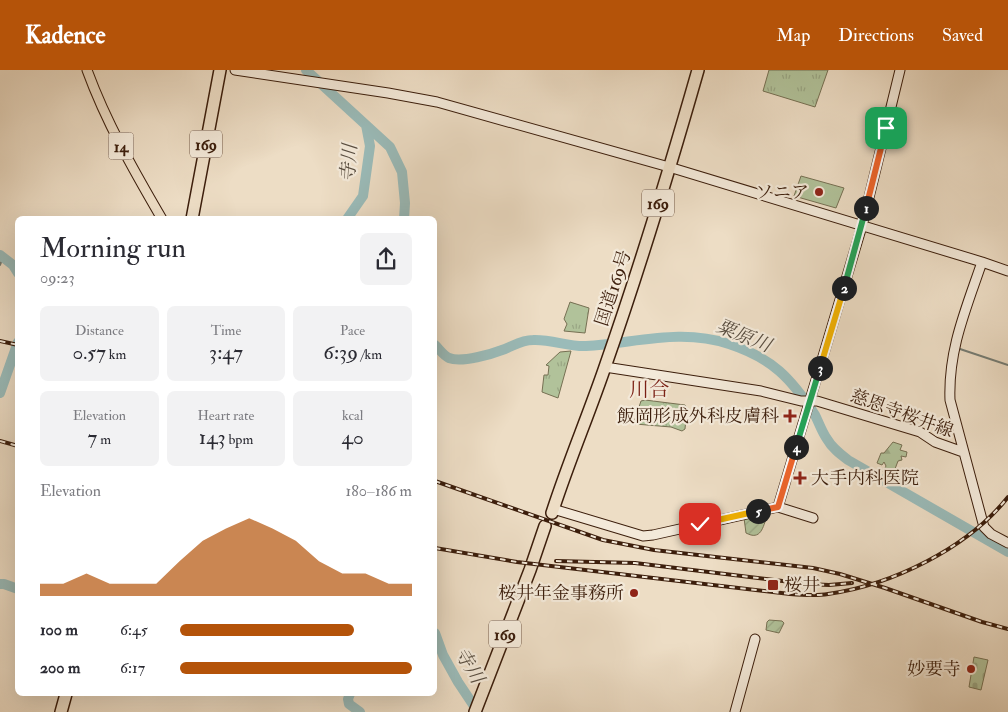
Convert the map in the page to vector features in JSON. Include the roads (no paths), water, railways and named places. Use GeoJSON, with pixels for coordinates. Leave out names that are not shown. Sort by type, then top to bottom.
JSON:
{"type":"FeatureCollection","features":[{"type":"Feature","properties":{"kind":"highway","name":"169"},"geometry":{"type":"LineString","coordinates":[[193,216],[220,70]]}},
{"type":"Feature","properties":{"kind":"highway","name":"国道169号"},"geometry":{"type":"LineString","coordinates":[[552,512],[616,336],[698,70]]}},
{"type":"Feature","properties":{"kind":"highway","name":"169"},"geometry":{"type":"LineString","coordinates":[[475,712],[545,526]]}},
{"type":"Feature","properties":{"kind":"highway"},"geometry":{"type":"LineString","coordinates":[[60,712],[65,696]]}},
{"type":"Feature","properties":{"kind":"main road","name":"14"},"geometry":{"type":"LineString","coordinates":[[87,70],[129,162],[160,216]]}},
{"type":"Feature","properties":{"kind":"street"},"geometry":{"type":"LineString","coordinates":[[234,70],[437,102],[669,167],[1008,271]]}},
{"type":"Feature","properties":{"kind":"street"},"geometry":{"type":"LineString","coordinates":[[778,507],[813,398],[862,226],[900,70]]}},
{"type":"Feature","properties":{"kind":"street"},"geometry":{"type":"LineString","coordinates":[[963,452],[950,400],[950,379],[955,344],[982,262]]}},
{"type":"Feature","properties":{"kind":"street","name":"慈恩寺桜井線"},"geometry":{"type":"LineString","coordinates":[[605,367],[761,391],[801,400],[813,398],[920,432],[936,442],[963,452],[984,528],[1008,543]]}},
{"type":"Feature","properties":{"kind":"street"},"geometry":{"type":"LineString","coordinates":[[552,512],[643,536],[778,507],[813,518]]}},
{"type":"Feature","properties":{"kind":"street"},"geometry":{"type":"LineString","coordinates":[[735,712],[755,640]]}},
{"type":"Feature","properties":{"kind":"waterway","name":"粟原川"},"geometry":{"type":"LineString","coordinates":[[306,70],[390,147],[402,172],[404,216]]}},
{"type":"Feature","properties":{"kind":"waterway","name":"寺川"},"geometry":{"type":"LineString","coordinates":[[349,216],[363,196],[370,146],[366,125]]}},
{"type":"Feature","properties":{"kind":"waterway"},"geometry":{"type":"LineString","coordinates":[[0,255],[15,268]]}},
{"type":"Feature","properties":{"kind":"waterway"},"geometry":{"type":"LineString","coordinates":[[0,265],[2,260]]}},
{"type":"Feature","properties":{"kind":"waterway","name":"粟原川"},"geometry":{"type":"LineString","coordinates":[[437,347],[449,358],[461,359],[493,353],[529,340],[586,346],[658,338],[693,337],[729,344],[769,363],[789,380],[815,415],[829,442],[836,451],[848,460],[1008,552]]}},
{"type":"Feature","properties":{"kind":"waterway"},"geometry":{"type":"LineString","coordinates":[[960,349],[1008,365]]}},
{"type":"Feature","properties":{"kind":"waterway"},"geometry":{"type":"LineString","coordinates":[[0,393],[15,350]]}},
{"type":"Feature","properties":{"kind":"waterway"},"geometry":{"type":"LineString","coordinates":[[0,584],[15,588]]}},
{"type":"Feature","properties":{"kind":"waterway","name":"寺川"},"geometry":{"type":"LineString","coordinates":[[437,638],[443,655],[458,682],[478,712]]}},
{"type":"Feature","properties":{"kind":"waterway"},"geometry":{"type":"LineString","coordinates":[[349,696],[349,704],[360,712]]}},
{"type":"Feature","properties":{"kind":"railway"},"geometry":{"type":"LineString","coordinates":[[0,341],[15,344]]}},
{"type":"Feature","properties":{"kind":"railway"},"geometry":{"type":"LineString","coordinates":[[0,441],[15,445]]}},
{"type":"Feature","properties":{"kind":"railway"},"geometry":{"type":"LineString","coordinates":[[437,482],[603,540],[654,550],[813,568],[885,588],[982,622],[1008,629]]}},
{"type":"Feature","properties":{"kind":"railway"},"geometry":{"type":"LineString","coordinates":[[437,548],[517,562],[790,594],[823,595],[878,582],[903,573],[927,561],[950,548],[972,532],[1008,497]]}},
{"type":"Feature","properties":{"kind":"railway"},"geometry":{"type":"LineString","coordinates":[[556,561],[635,563],[807,584],[852,583]]}},
{"type":"Feature","properties":{"kind":"place","name":"ソニア"},"geometry":{"type":"Point","coordinates":[819,192]}},
{"type":"Feature","properties":{"kind":"place","name":"飯岡形成外科皮膚科"},"geometry":{"type":"Point","coordinates":[790,416]}},
{"type":"Feature","properties":{"kind":"place","name":"大手内科医院"},"geometry":{"type":"Point","coordinates":[800,478]}},
{"type":"Feature","properties":{"kind":"place","name":"桜井"},"geometry":{"type":"Point","coordinates":[773,585]}},
{"type":"Feature","properties":{"kind":"place","name":"桜井年金事務所"},"geometry":{"type":"Point","coordinates":[634,593]}},
{"type":"Feature","properties":{"kind":"place","name":"妙要寺"},"geometry":{"type":"Point","coordinates":[971,669]}},
{"type":"Feature","properties":{"kind":"district","name":"川合"},"geometry":{"type":"Point","coordinates":[649,389]}}]}
